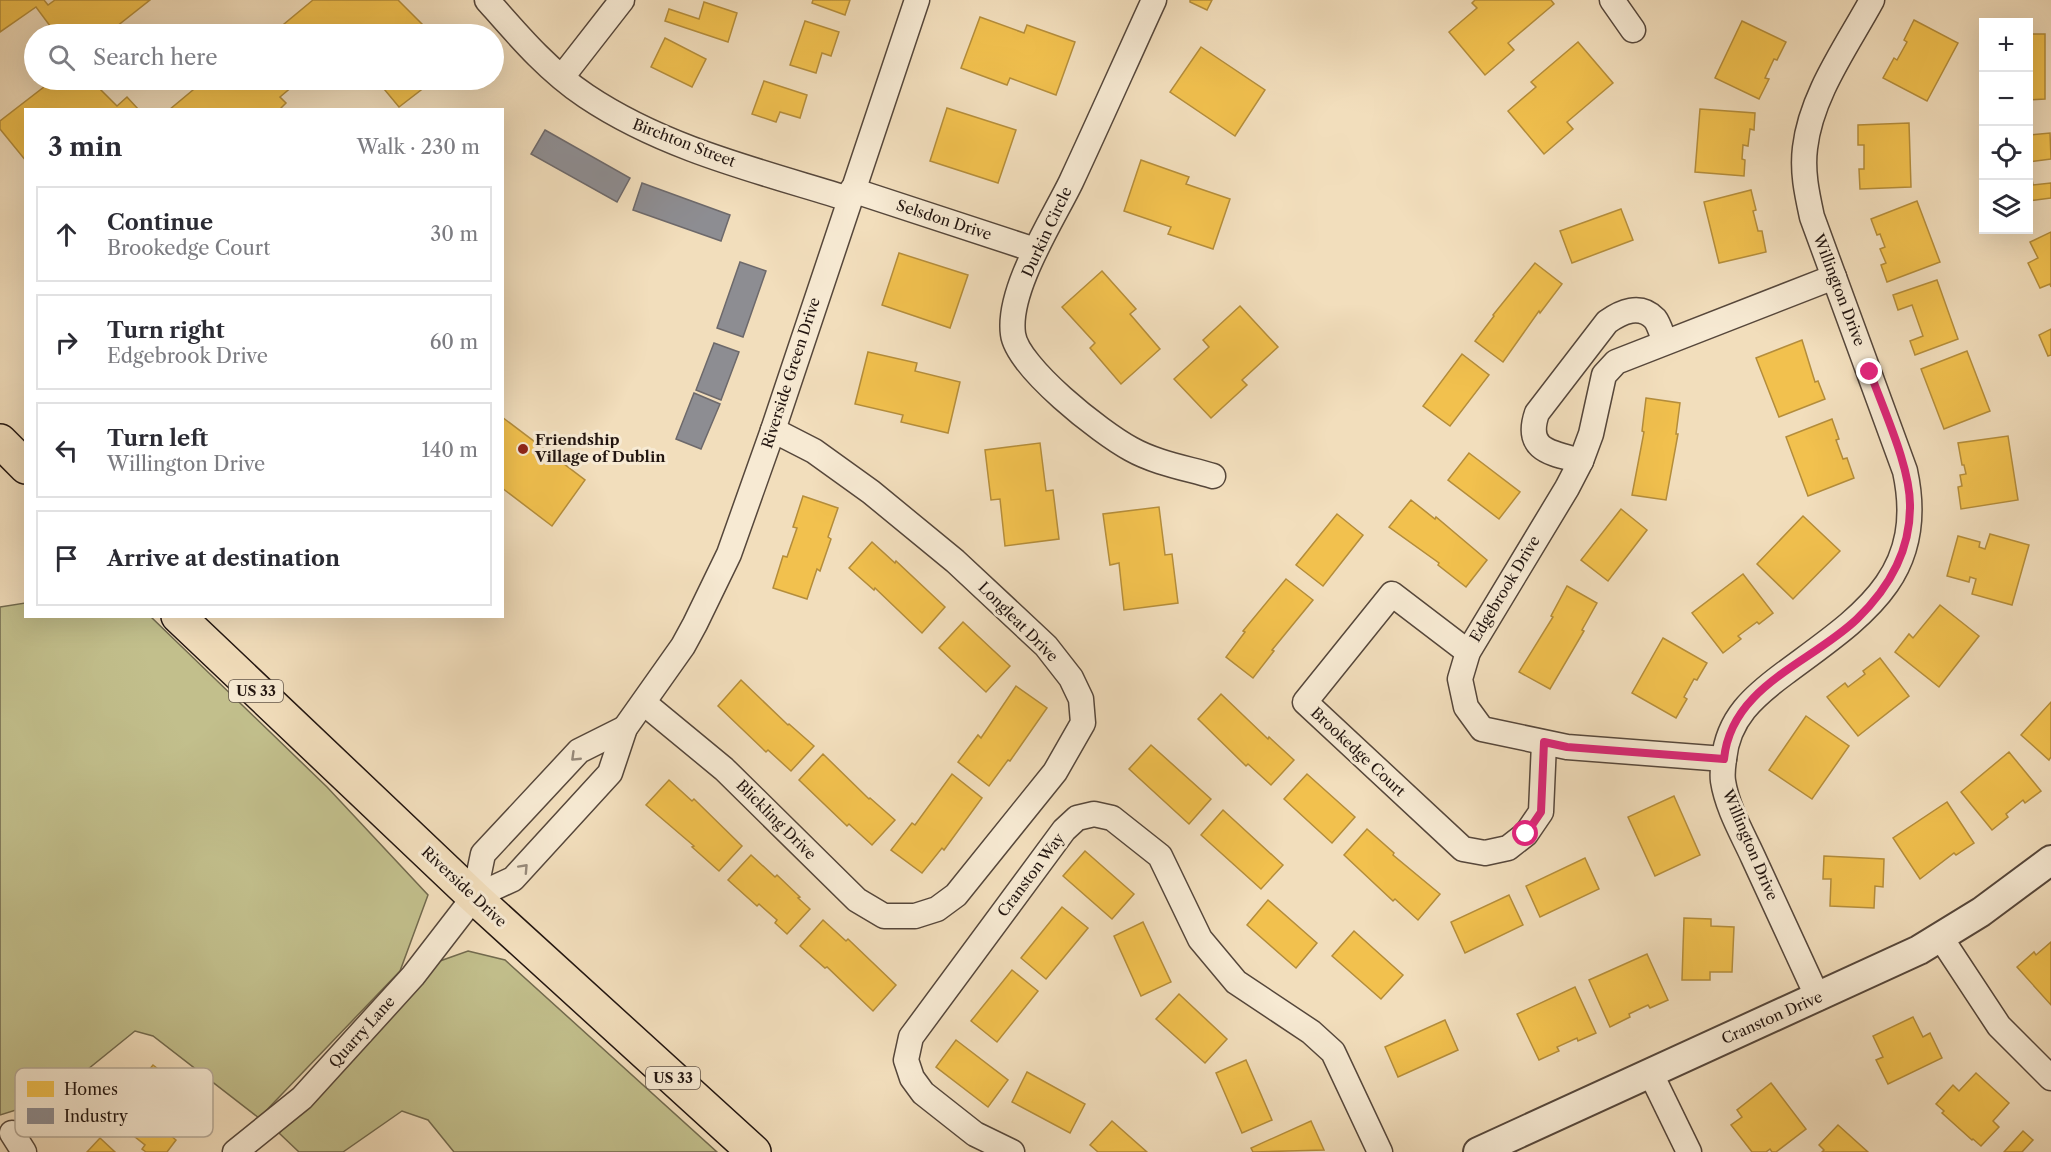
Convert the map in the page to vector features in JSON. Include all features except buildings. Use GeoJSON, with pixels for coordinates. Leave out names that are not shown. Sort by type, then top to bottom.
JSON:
{"type":"FeatureCollection","features":[{"type":"Feature","properties":{"kind":"main road"},"geometry":{"type":"LineString","coordinates":[[0,441],[24,465]]}},
{"type":"Feature","properties":{"kind":"main road","name":"Riverside Drive"},"geometry":{"type":"LineString","coordinates":[[180,618],[474,897],[754,1152]]}},
{"type":"Feature","properties":{"kind":"street","name":"Birchton Street"},"geometry":{"type":"LineString","coordinates":[[487,0],[521,39],[562,77],[584,95],[621,118],[699,152],[850,195]]}},
{"type":"Feature","properties":{"kind":"street"},"geometry":{"type":"LineString","coordinates":[[562,77],[622,0]]}},
{"type":"Feature","properties":{"kind":"street","name":"Riverside Green Drive"},"geometry":{"type":"LineString","coordinates":[[474,897],[513,879],[610,773],[625,728],[683,646],[729,554],[773,430],[917,0]]}},
{"type":"Feature","properties":{"kind":"street","name":"Durkin Circle"},"geometry":{"type":"LineString","coordinates":[[1154,0],[1070,184],[1035,250],[1012,320],[1013,336],[1018,350],[1036,373],[1099,428],[1131,449],[1158,461],[1213,476]]}},
{"type":"Feature","properties":{"kind":"street"},"geometry":{"type":"LineString","coordinates":[[1611,0],[1633,30]]}},
{"type":"Feature","properties":{"kind":"street","name":"Willington Drive"},"geometry":{"type":"LineString","coordinates":[[1818,998],[1726,796],[1723,779],[1724,759],[1728,736],[1748,704],[1763,689],[1856,620],[1886,587],[1905,547],[1910,507],[1905,471],[1812,217],[1804,182],[1805,148],[1812,117],[1827,82],[1872,0]]}},
{"type":"Feature","properties":{"kind":"street","name":"Selsdon Drive"},"geometry":{"type":"LineString","coordinates":[[850,195],[1035,250]]}},
{"type":"Feature","properties":{"kind":"street","name":"Edgebrook Drive"},"geometry":{"type":"LineString","coordinates":[[1724,759],[1567,747],[1482,729],[1466,706],[1460,679],[1468,652],[1567,488],[1581,460],[1591,435],[1604,375],[1616,362],[1834,278]]}},
{"type":"Feature","properties":{"kind":"street"},"geometry":{"type":"LineString","coordinates":[[1581,460],[1545,450],[1535,440],[1533,426],[1538,413],[1606,322],[1621,311],[1639,310],[1655,319],[1665,342]]}},
{"type":"Feature","properties":{"kind":"street","name":"Longleat Drive"},"geometry":{"type":"LineString","coordinates":[[773,430],[814,451],[861,485],[955,561],[1046,646],[1071,678],[1081,699],[1083,723],[1055,772],[956,895],[937,909],[915,916]]}},
{"type":"Feature","properties":{"kind":"street","name":"Brookedge Court"},"geometry":{"type":"LineString","coordinates":[[1468,652],[1392,594],[1305,702],[1463,849],[1485,853],[1508,848],[1526,834],[1541,812],[1544,742]]}},
{"type":"Feature","properties":{"kind":"street","name":"Blickling Drive"},"geometry":{"type":"LineString","coordinates":[[644,703],[724,770],[857,900],[884,916],[915,916]]}},
{"type":"Feature","properties":{"kind":"street","name":"Riverside Green Drive"},"geometry":{"type":"LineString","coordinates":[[474,897],[483,854],[579,751],[625,728]]}},
{"type":"Feature","properties":{"kind":"street","name":"Cranston Way"},"geometry":{"type":"LineString","coordinates":[[1012,1152],[975,1134],[923,1092],[912,1078],[906,1060],[911,1037],[1064,830],[1077,818],[1094,814],[1112,818],[1160,856],[1200,939],[1236,982],[1311,1032],[1333,1052],[1380,1152]]}},
{"type":"Feature","properties":{"kind":"street","name":"Cranston Drive"},"geometry":{"type":"LineString","coordinates":[[1478,1152],[1893,963],[1941,938],[1981,912],[2051,860]]}},
{"type":"Feature","properties":{"kind":"street","name":"Quarry Lane"},"geometry":{"type":"LineString","coordinates":[[235,1152],[302,1098],[412,976],[474,897]]}},
{"type":"Feature","properties":{"kind":"street"},"geometry":{"type":"LineString","coordinates":[[1941,938],[1999,1026],[2051,1078]]}},
{"type":"Feature","properties":{"kind":"street"},"geometry":{"type":"LineString","coordinates":[[1651,1074],[1689,1152]]}},
{"type":"Feature","properties":{"kind":"shaded area"},"geometry":{"type":"Polygon","coordinates":[[[24,603],[24,618],[152,618],[327,787],[428,895],[400,971],[259,1118],[213,1082],[213,1068],[194,1068],[153,1036],[135,1031],[89,1068],[15,1068],[15,1110],[0,1115],[0,607],[24,603]]]}},
{"type":"Feature","properties":{"kind":"shaded area"},"geometry":{"type":"Polygon","coordinates":[[[468,951],[505,960],[717,1152],[454,1152],[428,1120],[402,1111],[343,1152],[299,1152],[279,1133],[365,1044],[440,961],[468,951]]]}},
{"type":"Feature","properties":{"kind":"place","name":"Friendship Village of Dublin"},"geometry":{"type":"Point","coordinates":[523,449]}},
{"type":"Feature","properties":{"kind":"route"},"geometry":{"type":"LineString","coordinates":[[1526,834],[1541,812],[1544,742],[1567,747],[1724,759],[1728,736],[1748,704],[1763,689],[1856,620],[1886,587],[1905,547],[1910,507],[1909,489],[1905,471],[1870,372]]}}]}
